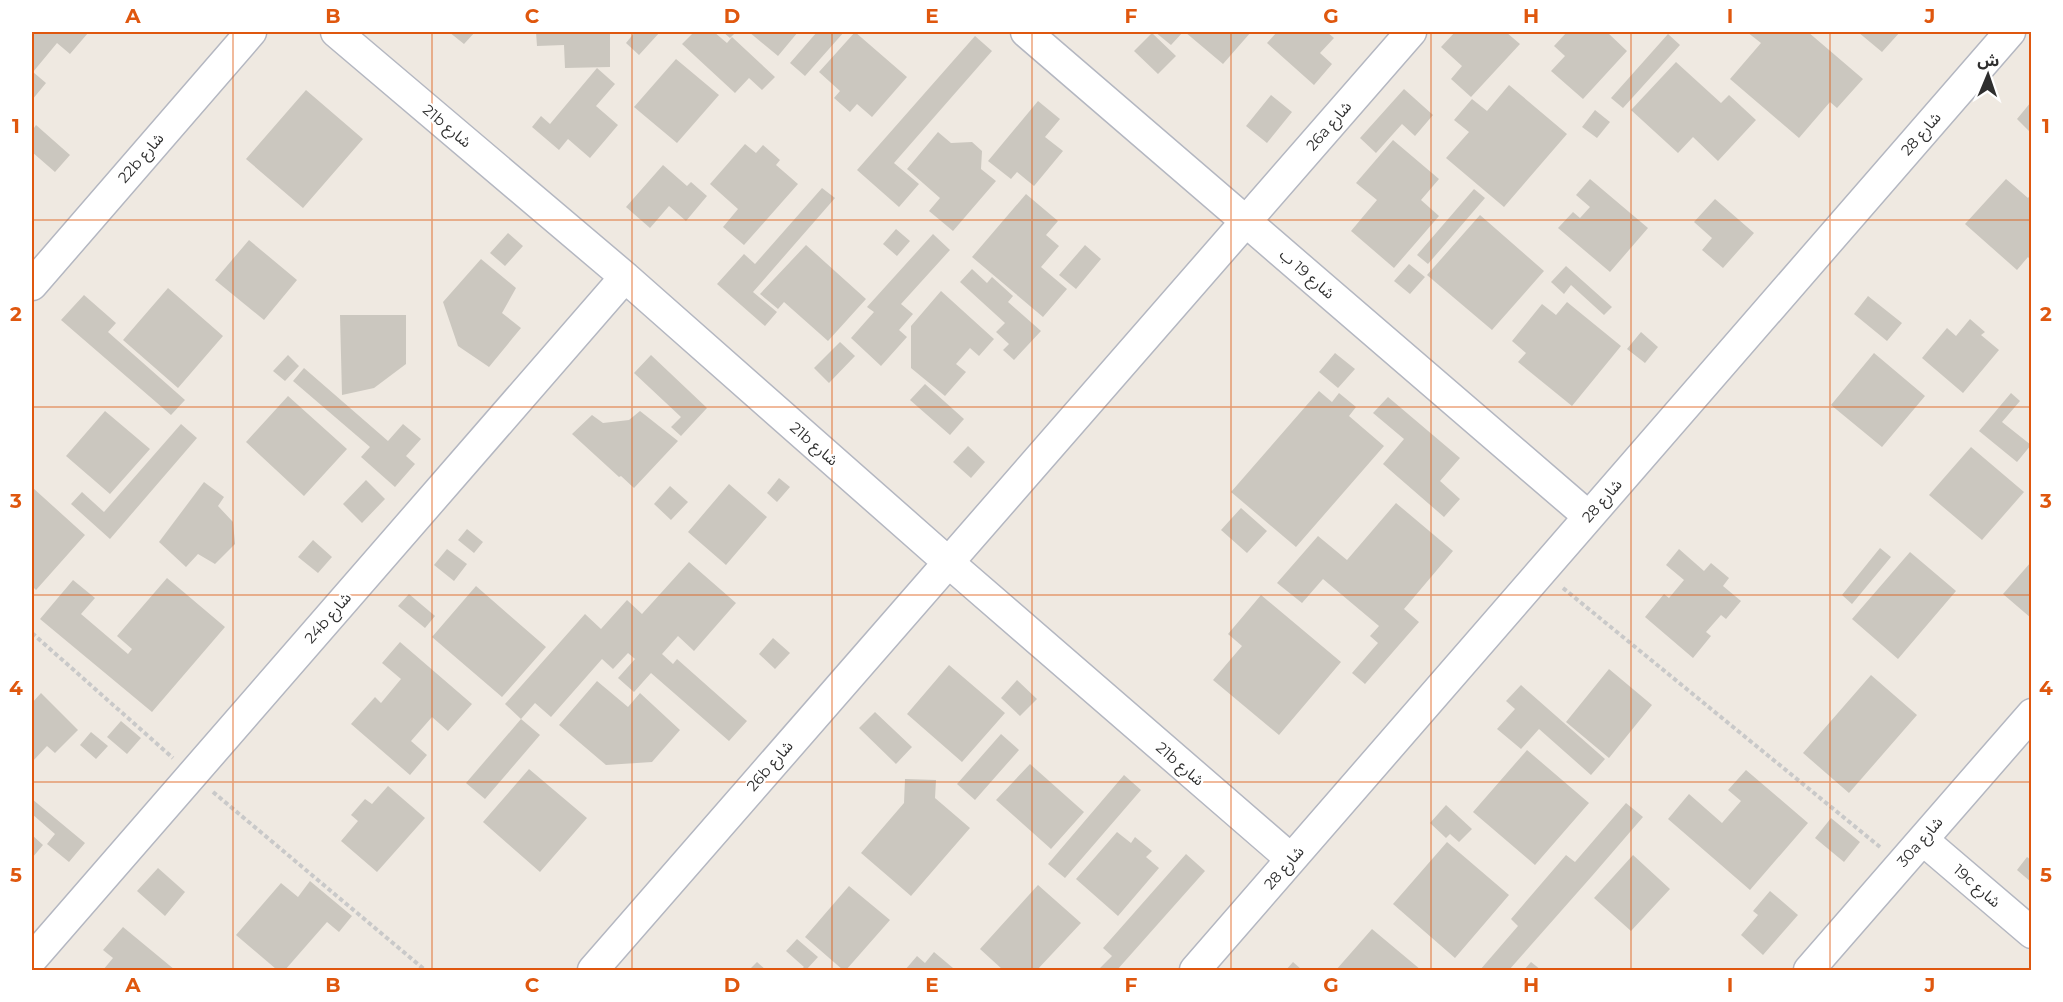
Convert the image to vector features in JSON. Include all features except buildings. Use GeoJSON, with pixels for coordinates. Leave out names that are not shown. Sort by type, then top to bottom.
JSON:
{"type":"FeatureCollection","features":[{"type":"Feature","properties":{"kind":"street","name":"22b شارع"},"geometry":{"type":"LineString","coordinates":[[32,285],[251,32]]}},
{"type":"Feature","properties":{"kind":"street","name":"21b شارع"},"geometry":{"type":"LineString","coordinates":[[336,32],[625,277],[948,562],[1291,859]]}},
{"type":"Feature","properties":{"kind":"street","name":"شارع 19 ب"},"geometry":{"type":"LineString","coordinates":[[1026,32],[1588,516]]}},
{"type":"Feature","properties":{"kind":"street","name":"26a شارع"},"geometry":{"type":"LineString","coordinates":[[948,562],[1411,32]]}},
{"type":"Feature","properties":{"kind":"street","name":"شارع 28"},"geometry":{"type":"LineString","coordinates":[[1195,970],[2010,32]]}},
{"type":"Feature","properties":{"kind":"street","name":"24b شارع"},"geometry":{"type":"LineString","coordinates":[[32,959],[625,277]]}},
{"type":"Feature","properties":{"kind":"street","name":"26b شارع"},"geometry":{"type":"LineString","coordinates":[[593,970],[948,562]]}},
{"type":"Feature","properties":{"kind":"street","name":"30a شارع"},"geometry":{"type":"LineString","coordinates":[[1809,970],[2031,714]]}},
{"type":"Feature","properties":{"kind":"street","name":"19c شارع"},"geometry":{"type":"LineString","coordinates":[[1923,840],[2031,933]]}},
{"type":"Feature","properties":{"kind":"path"},"geometry":{"type":"LineString","coordinates":[[1541,570],[1901,865]]}},
{"type":"Feature","properties":{"kind":"path"},"geometry":{"type":"LineString","coordinates":[[32,633],[192,775],[425,970]]}}]}
